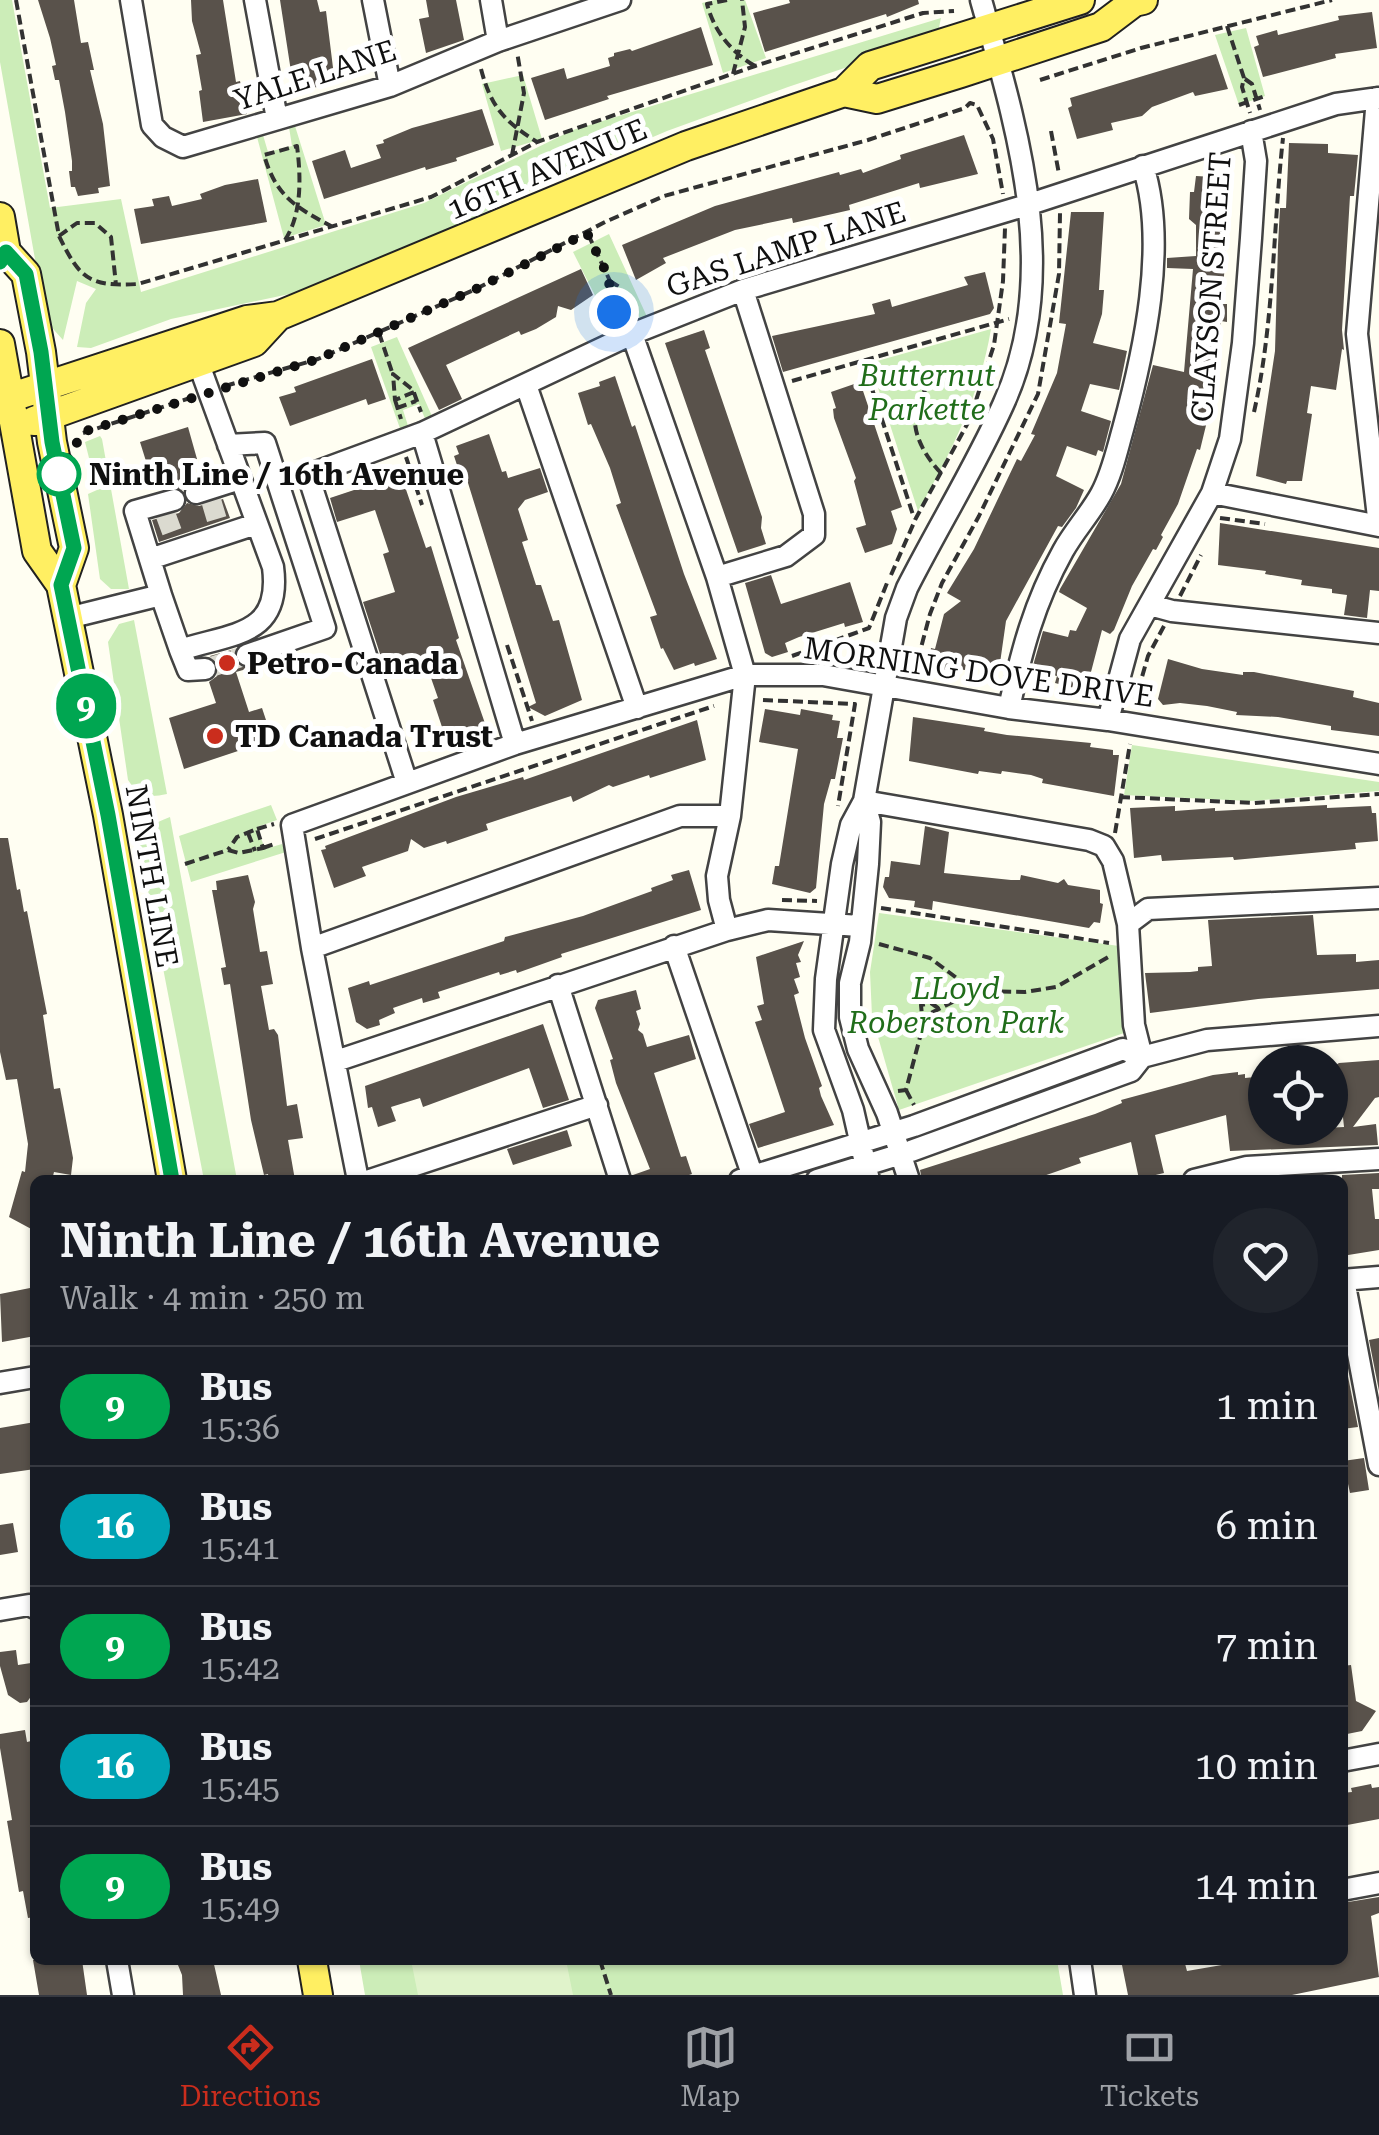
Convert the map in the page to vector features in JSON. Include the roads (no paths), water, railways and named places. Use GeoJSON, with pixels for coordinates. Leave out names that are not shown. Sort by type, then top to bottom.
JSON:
{"type":"FeatureCollection","features":[{"type":"Feature","properties":{"kind":"main road","name":"16TH AVENUE"},"geometry":{"type":"LineString","coordinates":[[6,399],[246,320],[278,316],[686,146],[844,92],[870,66],[1080,0]]}},
{"type":"Feature","properties":{"kind":"main road","name":"16TH AVENUE"},"geometry":{"type":"LineString","coordinates":[[844,92],[877,99],[1102,27],[1131,1]]}},
{"type":"Feature","properties":{"kind":"main road","name":"NINTH LINE"},"geometry":{"type":"LineString","coordinates":[[0,216],[3,257],[26,274],[74,548],[61,585]]}},
{"type":"Feature","properties":{"kind":"main road","name":"16TH AVENUE"},"geometry":{"type":"LineString","coordinates":[[8,430],[254,342],[278,316]]}},
{"type":"Feature","properties":{"kind":"main road","name":"NINTH LINE"},"geometry":{"type":"LineString","coordinates":[[0,344],[8,430],[37,551],[61,585],[68,618],[108,815],[171,1175]]}},
{"type":"Feature","properties":{"kind":"main road"},"geometry":{"type":"LineString","coordinates":[[313,1965],[318,1995]]}},
{"type":"Feature","properties":{"kind":"street","name":"YALE LANE"},"geometry":{"type":"LineString","coordinates":[[131,0],[152,124],[182,147],[390,86],[506,38],[609,2]]}},
{"type":"Feature","properties":{"kind":"street"},"geometry":{"type":"LineString","coordinates":[[255,0],[277,118]]}},
{"type":"Feature","properties":{"kind":"street"},"geometry":{"type":"LineString","coordinates":[[372,0],[390,86]]}},
{"type":"Feature","properties":{"kind":"street"},"geometry":{"type":"LineString","coordinates":[[490,0],[506,38]]}},
{"type":"Feature","properties":{"kind":"street"},"geometry":{"type":"LineString","coordinates":[[981,0],[1019,139],[1030,204],[1030,283],[1022,352],[1004,403],[896,618],[864,801],[851,825],[828,902],[833,926],[824,1030],[853,1110],[866,1172],[899,1152],[911,1151],[1131,1070],[1142,1058],[1207,1040],[1379,1026]]}},
{"type":"Feature","properties":{"kind":"street"},"geometry":{"type":"LineString","coordinates":[[1212,493],[1379,526],[1357,334],[1378,98]]}},
{"type":"Feature","properties":{"kind":"street","name":"GAS LAMP LANE"},"geometry":{"type":"LineString","coordinates":[[407,783],[308,475],[419,434],[638,332],[742,290],[1030,204],[1336,104],[1378,98]]}},
{"type":"Feature","properties":{"kind":"street","name":"CLAYSON STREET"},"geometry":{"type":"LineString","coordinates":[[1108,720],[1130,639],[1212,493],[1230,439],[1242,343],[1258,128]]}},
{"type":"Feature","properties":{"kind":"street"},"geometry":{"type":"LineString","coordinates":[[1009,708],[1026,630],[1065,546],[1102,493],[1139,370],[1154,226],[1152,194],[1143,166]]}},
{"type":"Feature","properties":{"kind":"street"},"geometry":{"type":"LineString","coordinates":[[717,576],[786,556],[814,534],[814,514],[742,290]]}},
{"type":"Feature","properties":{"kind":"street"},"geometry":{"type":"LineString","coordinates":[[638,332],[745,675],[730,816],[717,876],[728,930]]}},
{"type":"Feature","properties":{"kind":"street"},"geometry":{"type":"LineString","coordinates":[[180,650],[261,624],[272,607],[276,590],[272,567],[198,362]]}},
{"type":"Feature","properties":{"kind":"street"},"geometry":{"type":"LineString","coordinates":[[526,385],[636,708]]}},
{"type":"Feature","properties":{"kind":"street"},"geometry":{"type":"LineString","coordinates":[[419,434],[516,744]]}},
{"type":"Feature","properties":{"kind":"street"},"geometry":{"type":"LineString","coordinates":[[228,444],[265,443],[325,628],[247,655]]}},
{"type":"Feature","properties":{"kind":"street"},"geometry":{"type":"LineString","coordinates":[[205,494],[240,479]]}},
{"type":"Feature","properties":{"kind":"street"},"geometry":{"type":"LineString","coordinates":[[166,506],[135,511],[188,670],[206,669]]}},
{"type":"Feature","properties":{"kind":"street"},"geometry":{"type":"LineString","coordinates":[[150,558],[176,545],[256,524]]}},
{"type":"Feature","properties":{"kind":"street"},"geometry":{"type":"LineString","coordinates":[[68,618],[161,595]]}},
{"type":"Feature","properties":{"kind":"street"},"geometry":{"type":"LineString","coordinates":[[1150,605],[1172,611],[1379,633]]}},
{"type":"Feature","properties":{"kind":"street"},"geometry":{"type":"LineString","coordinates":[[261,624],[290,640]]}},
{"type":"Feature","properties":{"kind":"street","name":"MORNING DOVE DRIVE"},"geometry":{"type":"LineString","coordinates":[[312,948],[284,819],[745,675],[823,675],[1009,708],[1108,720],[1133,715],[1379,764]]}},
{"type":"Feature","properties":{"kind":"street"},"geometry":{"type":"LineString","coordinates":[[864,801],[1089,840],[1104,846],[1113,861],[1128,924],[1134,1025],[1142,1058]]}},
{"type":"Feature","properties":{"kind":"street"},"geometry":{"type":"LineString","coordinates":[[864,801],[870,822],[850,983],[850,1017],[858,1049],[907,1175]]}},
{"type":"Feature","properties":{"kind":"street"},"geometry":{"type":"LineString","coordinates":[[357,1175],[312,948],[680,816],[730,816]]}},
{"type":"Feature","properties":{"kind":"street"},"geometry":{"type":"LineString","coordinates":[[1128,924],[1148,909],[1379,898]]}},
{"type":"Feature","properties":{"kind":"street"},"geometry":{"type":"LineString","coordinates":[[336,1061],[728,930],[768,920],[860,925]]}},
{"type":"Feature","properties":{"kind":"street"},"geometry":{"type":"LineString","coordinates":[[674,946],[748,1175]]}},
{"type":"Feature","properties":{"kind":"street"},"geometry":{"type":"LineString","coordinates":[[558,985],[618,1175]]}},
{"type":"Feature","properties":{"kind":"street"},"geometry":{"type":"LineString","coordinates":[[758,1175],[914,1126],[1123,1049],[1142,1058]]}},
{"type":"Feature","properties":{"kind":"street"},"geometry":{"type":"LineString","coordinates":[[385,1175],[597,1105]]}},
{"type":"Feature","properties":{"kind":"street"},"geometry":{"type":"LineString","coordinates":[[1214,1175],[1247,1167],[1379,1159]]}},
{"type":"Feature","properties":{"kind":"street"},"geometry":{"type":"LineString","coordinates":[[1348,1280],[1379,1277]]}},
{"type":"Feature","properties":{"kind":"street"},"geometry":{"type":"LineString","coordinates":[[1348,1301],[1379,1465]]}},
{"type":"Feature","properties":{"kind":"street"},"geometry":{"type":"LineString","coordinates":[[0,1383],[30,1378]]}},
{"type":"Feature","properties":{"kind":"street"},"geometry":{"type":"LineString","coordinates":[[0,1610],[30,1606]]}},
{"type":"Feature","properties":{"kind":"street"},"geometry":{"type":"LineString","coordinates":[[1348,1760],[1379,1754]]}},
{"type":"Feature","properties":{"kind":"street"},"geometry":{"type":"LineString","coordinates":[[1348,1889],[1379,1883]]}},
{"type":"Feature","properties":{"kind":"street"},"geometry":{"type":"LineString","coordinates":[[118,1965],[123,1995]]}},
{"type":"Feature","properties":{"kind":"street"},"geometry":{"type":"LineString","coordinates":[[1081,1965],[1085,1995]]}},
{"type":"Feature","properties":{"kind":"tunnel"},"geometry":{"type":"LineString","coordinates":[[211,500],[219,527]]}},
{"type":"Feature","properties":{"kind":"tunnel"},"geometry":{"type":"LineString","coordinates":[[165,513],[175,540]]}},
{"type":"Feature","properties":{"kind":"tunnel"},"geometry":{"type":"LineString","coordinates":[[205,669],[247,655]]}},
{"type":"Feature","properties":{"kind":"place","name":"Ninth Line / 16th Avenue"},"geometry":{"type":"Point","coordinates":[59,474]}},
{"type":"Feature","properties":{"kind":"place","name":"Petro-Canada"},"geometry":{"type":"Point","coordinates":[227,663]}},
{"type":"Feature","properties":{"kind":"place","name":"TD Canada Trust"},"geometry":{"type":"Point","coordinates":[215,736]}},
{"type":"Feature","properties":{"kind":"park label","name":"Butternut Parkette"},"geometry":{"type":"Point","coordinates":[927,392]}},
{"type":"Feature","properties":{"kind":"park label","name":"LLoyd Roberston Park"},"geometry":{"type":"Point","coordinates":[956,1005]}}]}
